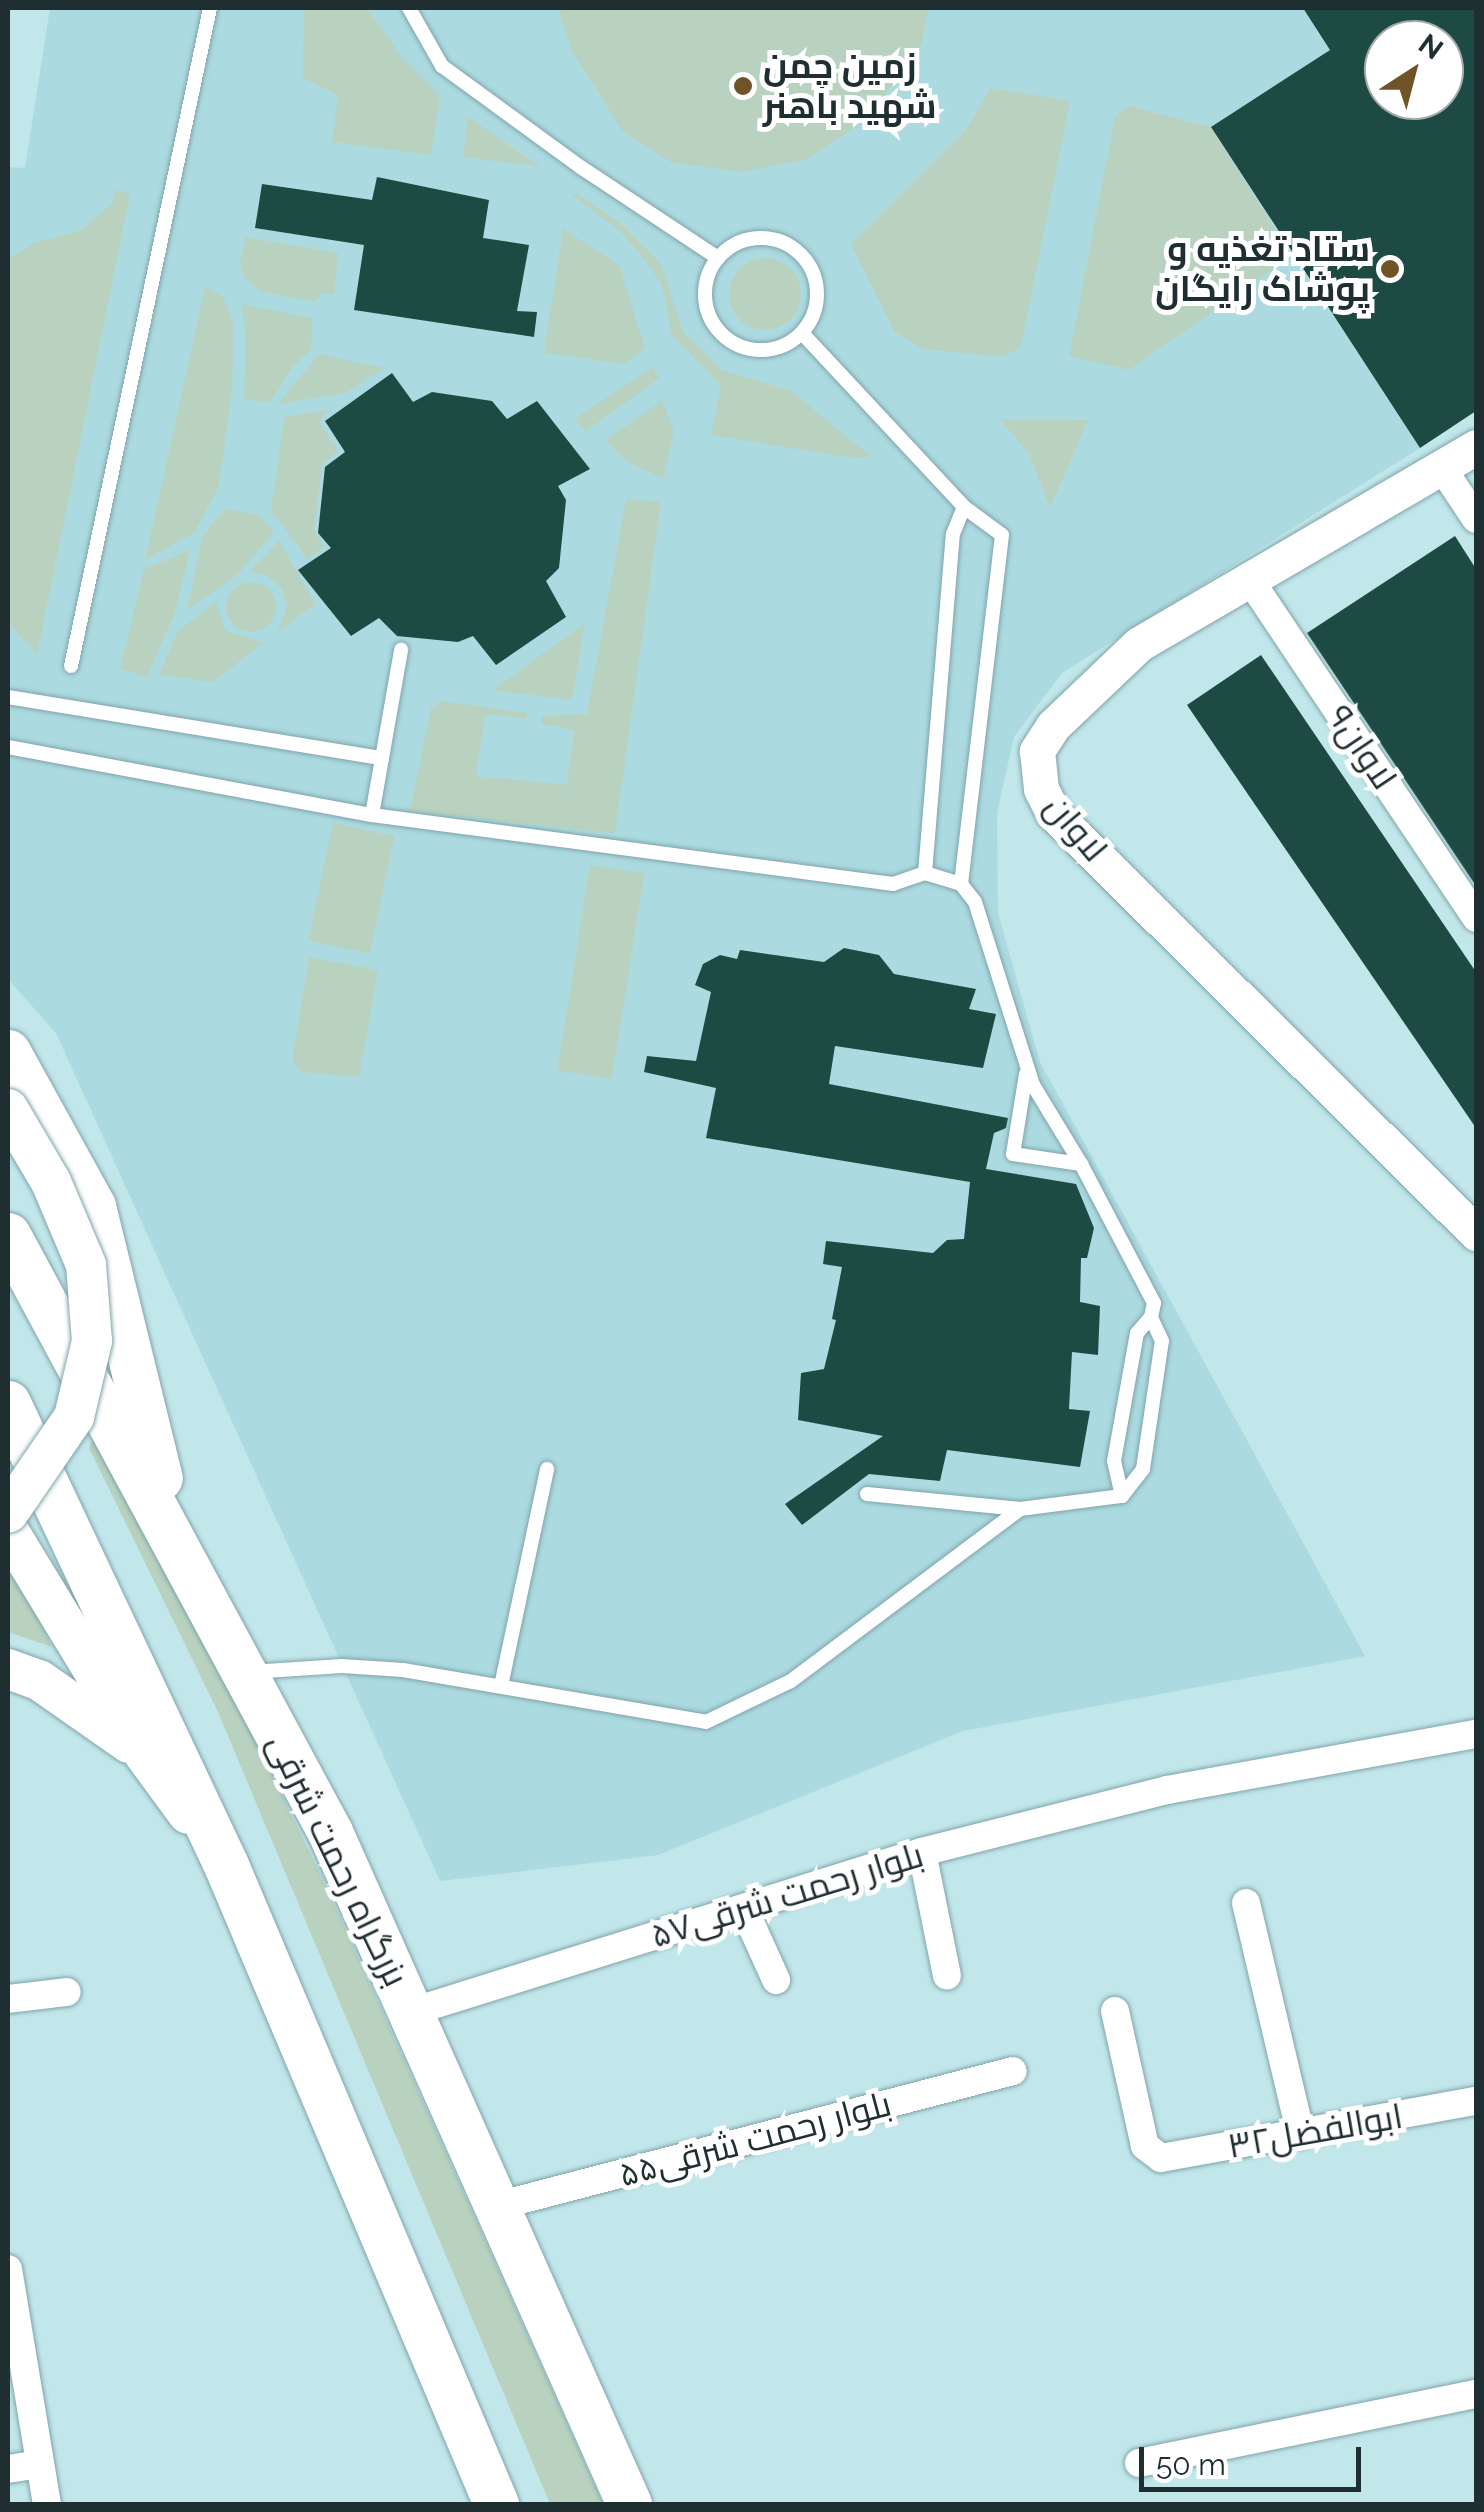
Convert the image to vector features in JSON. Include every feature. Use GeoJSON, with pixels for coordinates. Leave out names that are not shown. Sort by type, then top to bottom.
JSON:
{"type":"FeatureCollection","features":[{"type":"Feature","properties":{"kind":"highway"},"geometry":{"type":"LineString","coordinates":[[8,1052],[93,1206],[144,1422],[184,1561]]}},
{"type":"Feature","properties":{"kind":"highway","name":"بزرگراه رحمت شرقی"},"geometry":{"type":"LineString","coordinates":[[8,1236],[330,1832],[629,2504]]}},
{"type":"Feature","properties":{"kind":"highway"},"geometry":{"type":"LineString","coordinates":[[8,1402],[226,1865],[496,2504]]}},
{"type":"Feature","properties":{"kind":"main road"},"geometry":{"type":"LineString","coordinates":[[8,1109],[51,1182],[86,1265],[92,1341],[74,1418],[8,1513]]}},
{"type":"Feature","properties":{"kind":"main road"},"geometry":{"type":"LineString","coordinates":[[8,1530],[144,1754],[226,1865]]}},
{"type":"Feature","properties":{"kind":"main road"},"geometry":{"type":"LineString","coordinates":[[8,1669],[38,1680],[144,1754]]}},
{"type":"Feature","properties":{"kind":"street","name":"لاوان"},"geometry":{"type":"LineString","coordinates":[[1476,447],[1248,577],[1140,644],[1053,726],[1037,751],[1041,789],[1054,814],[1476,1233]]}},
{"type":"Feature","properties":{"kind":"street"},"geometry":{"type":"LineString","coordinates":[[1442,468],[1476,518]]}},
{"type":"Feature","properties":{"kind":"street","name":"۹لاوان"},"geometry":{"type":"LineString","coordinates":[[1248,577],[1476,918]]}},
{"type":"Feature","properties":{"kind":"street","name":"۵۷بلوار رحمت شرقی"},"geometry":{"type":"LineString","coordinates":[[410,2012],[922,1852],[1166,1790],[1476,1734]]}},
{"type":"Feature","properties":{"kind":"street"},"geometry":{"type":"LineString","coordinates":[[922,1852],[947,1976]]}},
{"type":"Feature","properties":{"kind":"street"},"geometry":{"type":"LineString","coordinates":[[1246,1903],[1302,2136]]}},
{"type":"Feature","properties":{"kind":"street"},"geometry":{"type":"LineString","coordinates":[[744,1909],[776,1980]]}},
{"type":"Feature","properties":{"kind":"street"},"geometry":{"type":"LineString","coordinates":[[8,1998],[67,1992]]}},
{"type":"Feature","properties":{"kind":"street","name":"ابوالفضل۳۲"},"geometry":{"type":"LineString","coordinates":[[1116,2011],[1145,2146],[1160,2158],[1302,2136],[1476,2101]]}},
{"type":"Feature","properties":{"kind":"street","name":"بلوار رحمت شرقی۵۵"},"geometry":{"type":"LineString","coordinates":[[496,2206],[1013,2072]]}},
{"type":"Feature","properties":{"kind":"street"},"geometry":{"type":"LineString","coordinates":[[8,2269],[15,2355],[47,2504]]}},
{"type":"Feature","properties":{"kind":"street"},"geometry":{"type":"LineString","coordinates":[[1139,2463],[1476,2394]]}},
{"type":"Feature","properties":{"kind":"street"},"geometry":{"type":"LineString","coordinates":[[8,2470],[40,2464]]}},
{"type":"Feature","properties":{"kind":"lane"},"geometry":{"type":"LineString","coordinates":[[71,666],[210,8]]}},
{"type":"Feature","properties":{"kind":"lane"},"geometry":{"type":"LineString","coordinates":[[408,8],[442,66],[582,168],[718,258]]}},
{"type":"Feature","properties":{"kind":"lane"},"geometry":{"type":"LineString","coordinates":[[748,239],[784,242],[798,252],[810,266],[817,300],[802,333],[786,345],[768,350],[731,341],[708,311],[705,292],[718,258],[748,239]]}},
{"type":"Feature","properties":{"kind":"lane"},"geometry":{"type":"LineString","coordinates":[[802,333],[964,507],[1002,536],[961,884]]}},
{"type":"Feature","properties":{"kind":"lane"},"geometry":{"type":"LineString","coordinates":[[925,873],[953,534],[964,507]]}},
{"type":"Feature","properties":{"kind":"lane"},"geometry":{"type":"LineString","coordinates":[[372,815],[402,650]]}},
{"type":"Feature","properties":{"kind":"lane"},"geometry":{"type":"LineString","coordinates":[[8,698],[382,758]]}},
{"type":"Feature","properties":{"kind":"lane"},"geometry":{"type":"LineString","coordinates":[[8,747],[372,815],[894,884],[925,873],[961,884],[975,902],[1033,1084],[1081,1164],[1154,1304],[1151,1318],[1137,1333],[1114,1461],[1122,1496]]}},
{"type":"Feature","properties":{"kind":"lane"},"geometry":{"type":"LineString","coordinates":[[1027,1066],[1013,1154],[1081,1164]]}},
{"type":"Feature","properties":{"kind":"lane"},"geometry":{"type":"LineString","coordinates":[[866,1494],[1020,1509],[1122,1496],[1142,1469],[1162,1342],[1151,1318]]}},
{"type":"Feature","properties":{"kind":"lane"},"geometry":{"type":"LineString","coordinates":[[501,1686],[548,1469]]}},
{"type":"Feature","properties":{"kind":"lane"},"geometry":{"type":"LineString","coordinates":[[244,1672],[342,1666],[501,1686],[706,1722],[791,1681],[1020,1509]]}},
{"type":"Feature","properties":{"kind":"shaded area"},"geometry":{"type":"Polygon","coordinates":[[[50,8],[1303,8],[1330,50],[1211,128],[1420,448],[1062,673],[1014,737],[997,813],[998,913],[1040,1062],[1365,1656],[963,1731],[658,1855],[440,1881],[56,1033],[8,979],[8,167],[25,168],[50,8]]]}},
{"type":"Feature","properties":{"kind":"green space"},"geometry":{"type":"Polygon","coordinates":[[[304,8],[367,8],[401,56],[440,95],[431,155],[332,142],[338,95],[303,78],[304,8]]]}},
{"type":"Feature","properties":{"kind":"green space","name":"زمین چمن شهید باهنر"},"geometry":{"type":"Polygon","coordinates":[[[558,8],[928,8],[922,42],[869,118],[808,159],[741,172],[671,162],[624,133],[573,53],[558,8]]]}},
{"type":"Feature","properties":{"kind":"green space"},"geometry":{"type":"Polygon","coordinates":[[[991,88],[1070,101],[1021,346],[1004,357],[923,349],[895,332],[851,244],[964,132],[991,88]]]}},
{"type":"Feature","properties":{"kind":"green space"},"geometry":{"type":"Polygon","coordinates":[[[1128,106],[1211,127],[1292,256],[1129,370],[1069,356],[1115,117],[1128,106]]]}},
{"type":"Feature","properties":{"kind":"green space"},"geometry":{"type":"Polygon","coordinates":[[[468,117],[541,167],[463,157],[468,117]]]}},
{"type":"Feature","properties":{"kind":"green space"},"geometry":{"type":"Polygon","coordinates":[[[115,189],[130,194],[37,655],[8,622],[8,259],[34,243],[82,230],[113,202],[115,189]]]}},
{"type":"Feature","properties":{"kind":"green space"},"geometry":{"type":"Polygon","coordinates":[[[577,193],[624,226],[661,264],[683,332],[721,370],[790,390],[871,456],[853,458],[711,435],[721,386],[672,335],[662,285],[645,260],[621,232],[573,196],[577,193]]]}},
{"type":"Feature","properties":{"kind":"green space"},"geometry":{"type":"Polygon","coordinates":[[[563,229],[619,265],[645,348],[624,364],[544,353],[563,229]]]}},
{"type":"Feature","properties":{"kind":"green space"},"geometry":{"type":"Polygon","coordinates":[[[246,237],[338,253],[334,295],[322,293],[314,302],[260,291],[246,280],[240,261],[246,237]]]}},
{"type":"Feature","properties":{"kind":"green space"},"geometry":{"type":"Polygon","coordinates":[[[765,258],[790,269],[801,294],[790,319],[765,330],[740,319],[729,294],[740,269],[765,258]]]}},
{"type":"Feature","properties":{"kind":"green space"},"geometry":{"type":"Polygon","coordinates":[[[205,287],[223,296],[234,326],[232,388],[219,486],[194,533],[145,560],[205,287]]]}},
{"type":"Feature","properties":{"kind":"green space"},"geometry":{"type":"Polygon","coordinates":[[[242,304],[312,318],[311,350],[293,366],[270,403],[244,398],[246,341],[242,304]]]}},
{"type":"Feature","properties":{"kind":"green space"},"geometry":{"type":"Polygon","coordinates":[[[319,354],[384,368],[346,393],[278,404],[319,354]]]}},
{"type":"Feature","properties":{"kind":"green space"},"geometry":{"type":"Polygon","coordinates":[[[652,368],[660,378],[586,431],[574,419],[652,368]]]}},
{"type":"Feature","properties":{"kind":"green space"},"geometry":{"type":"Polygon","coordinates":[[[662,401],[674,431],[663,479],[626,461],[605,440],[662,401]]]}},
{"type":"Feature","properties":{"kind":"green space"},"geometry":{"type":"Polygon","coordinates":[[[328,410],[319,421],[338,451],[322,465],[314,530],[324,547],[308,559],[271,511],[284,417],[328,410]]]}},
{"type":"Feature","properties":{"kind":"green space"},"geometry":{"type":"Polygon","coordinates":[[[1000,419],[1088,420],[1050,508],[1029,454],[1000,419]]]}},
{"type":"Feature","properties":{"kind":"green space"},"geometry":{"type":"Polygon","coordinates":[[[626,499],[661,502],[615,833],[410,811],[431,708],[442,701],[527,713],[527,719],[485,714],[476,776],[567,785],[574,730],[541,724],[542,716],[587,714],[626,499]]]}},
{"type":"Feature","properties":{"kind":"green space"},"geometry":{"type":"Polygon","coordinates":[[[225,509],[259,515],[274,532],[237,575],[187,610],[202,537],[225,509]]]}},
{"type":"Feature","properties":{"kind":"green space"},"geometry":{"type":"Polygon","coordinates":[[[279,541],[316,604],[277,632],[287,607],[282,589],[267,575],[250,571],[279,541]]]}},
{"type":"Feature","properties":{"kind":"green space"},"geometry":{"type":"Polygon","coordinates":[[[190,550],[175,612],[147,677],[120,669],[144,569],[190,550]]]}},
{"type":"Feature","properties":{"kind":"green space"},"geometry":{"type":"Polygon","coordinates":[[[251,582],[269,589],[276,607],[269,625],[251,632],[233,625],[226,607],[233,589],[251,582]]]}},
{"type":"Feature","properties":{"kind":"green space"},"geometry":{"type":"Polygon","coordinates":[[[216,602],[225,630],[263,643],[213,682],[159,675],[178,631],[216,602]]]}},
{"type":"Feature","properties":{"kind":"green space"},"geometry":{"type":"Polygon","coordinates":[[[585,623],[572,700],[493,690],[585,623]]]}},
{"type":"Feature","properties":{"kind":"green space"},"geometry":{"type":"Polygon","coordinates":[[[333,823],[395,836],[370,953],[308,940],[333,823]]]}},
{"type":"Feature","properties":{"kind":"green space"},"geometry":{"type":"Polygon","coordinates":[[[590,865],[644,874],[612,1079],[557,1070],[590,865]]]}},
{"type":"Feature","properties":{"kind":"green space"},"geometry":{"type":"Polygon","coordinates":[[[309,957],[378,970],[359,1077],[301,1072],[292,1060],[309,957]]]}},
{"type":"Feature","properties":{"kind":"green space"},"geometry":{"type":"Polygon","coordinates":[[[99,1425],[322,1877],[603,2504],[550,2504],[218,1712],[89,1448],[99,1425]]]}},
{"type":"Feature","properties":{"kind":"green space"},"geometry":{"type":"Polygon","coordinates":[[[10,1561],[52,1647],[8,1632],[10,1561]]]}},
{"type":"Feature","properties":{"kind":"building","name":"ستاد تغذیه و پوشاک رایگان"},"geometry":{"type":"Polygon","coordinates":[[[1303,8],[1476,8],[1476,411],[1420,448],[1211,127],[1330,50],[1303,8]]]}},
{"type":"Feature","properties":{"kind":"building"},"geometry":{"type":"Polygon","coordinates":[[[377,177],[489,200],[483,238],[529,245],[517,311],[537,312],[534,337],[354,310],[364,245],[255,228],[262,184],[372,200],[377,177]]]}},
{"type":"Feature","properties":{"kind":"building"},"geometry":{"type":"Polygon","coordinates":[[[392,373],[413,402],[432,392],[492,401],[507,419],[537,401],[590,469],[558,486],[566,500],[559,568],[546,581],[566,617],[496,665],[473,636],[458,642],[397,636],[379,618],[351,636],[298,570],[331,548],[318,533],[325,467],[345,452],[325,421],[392,373]]]}},
{"type":"Feature","properties":{"kind":"building"},"geometry":{"type":"Polygon","coordinates":[[[1455,536],[1476,569],[1476,886],[1307,633],[1455,536]]]}},
{"type":"Feature","properties":{"kind":"building"},"geometry":{"type":"Polygon","coordinates":[[[1261,655],[1476,972],[1476,1128],[1187,705],[1261,655]]]}},
{"type":"Feature","properties":{"kind":"building"},"geometry":{"type":"Polygon","coordinates":[[[844,948],[879,955],[894,974],[976,989],[969,1009],[996,1014],[983,1068],[835,1046],[829,1084],[1008,1118],[1006,1128],[994,1133],[986,1169],[1076,1184],[1094,1228],[1087,1258],[1081,1258],[1080,1302],[1100,1306],[1098,1355],[1072,1352],[1069,1409],[1090,1411],[1080,1467],[947,1450],[940,1481],[869,1474],[802,1525],[785,1504],[883,1436],[798,1420],[801,1373],[824,1369],[836,1320],[832,1319],[842,1267],[823,1264],[826,1241],[933,1253],[947,1240],[964,1239],[970,1182],[706,1138],[716,1088],[644,1072],[647,1056],[696,1061],[711,992],[695,985],[703,964],[720,955],[737,959],[740,950],[824,962],[844,948]]]}},
{"type":"Feature","properties":{"kind":"place","name":"زمین چمن شهید باهنر"},"geometry":{"type":"Point","coordinates":[743,86]}},
{"type":"Feature","properties":{"kind":"place","name":"ستاد تغذیه و پوشاک رایگان"},"geometry":{"type":"Point","coordinates":[1390,269]}}]}
